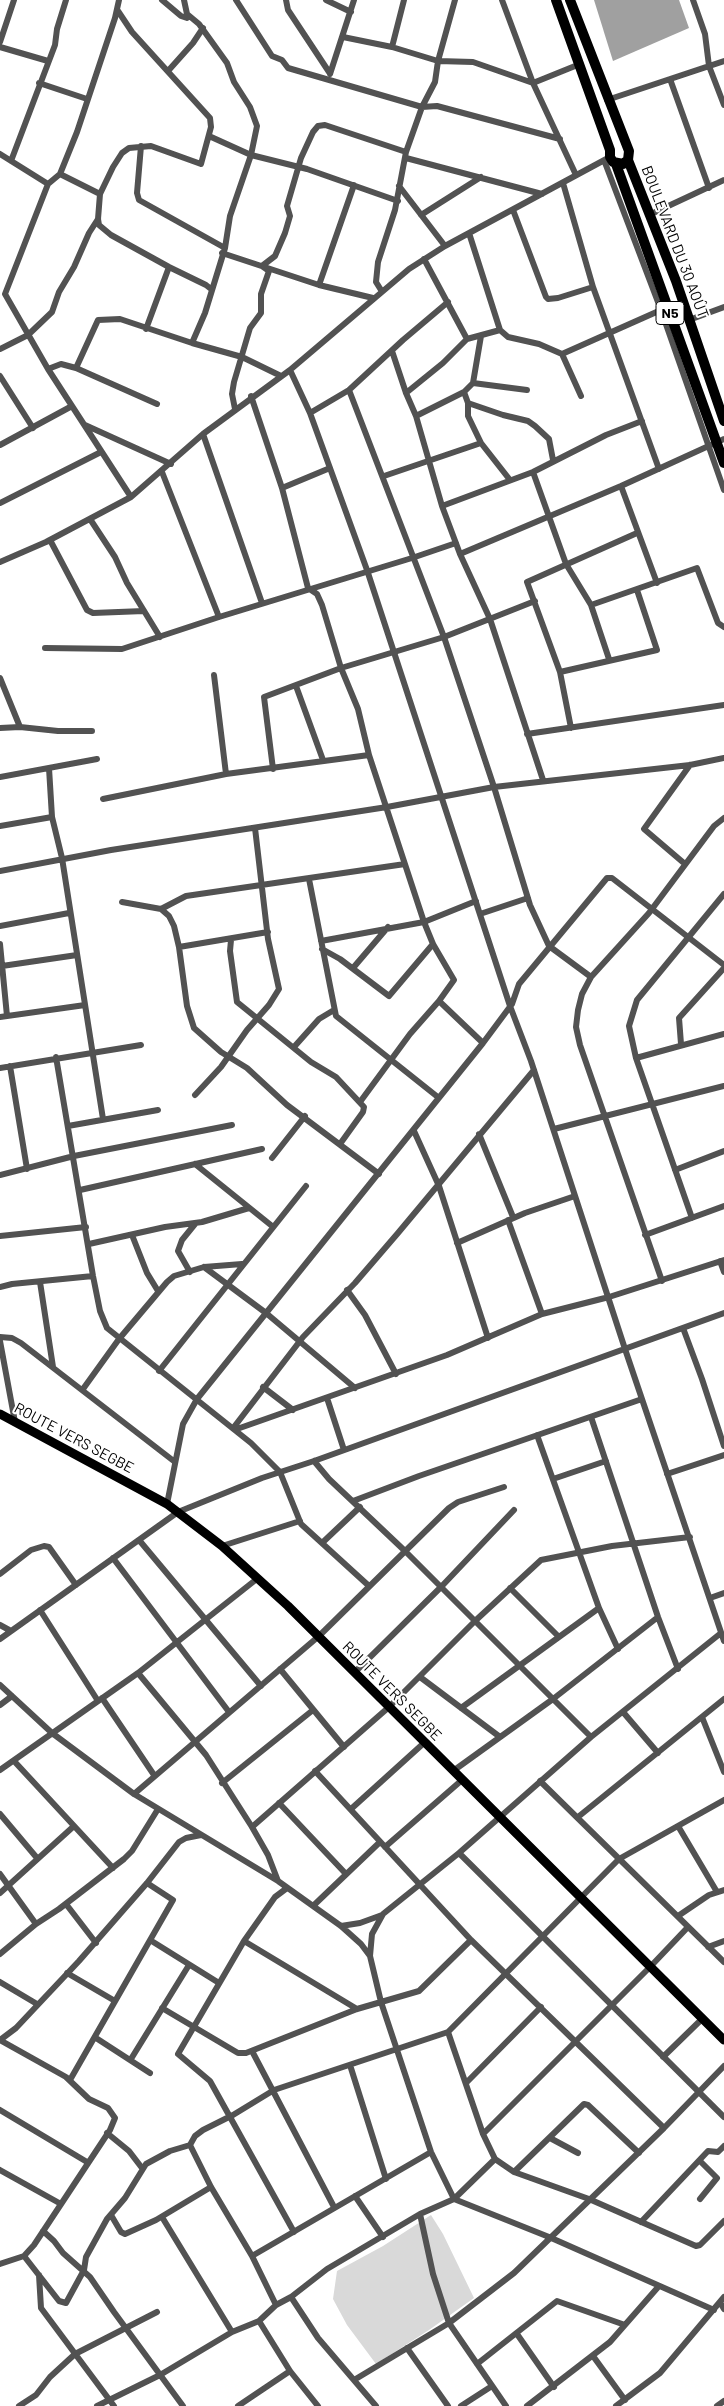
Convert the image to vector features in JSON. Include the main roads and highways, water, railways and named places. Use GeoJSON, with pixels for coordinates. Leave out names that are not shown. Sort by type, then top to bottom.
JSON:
{"type":"FeatureCollection","features":[{"type":"Feature","properties":{"kind":"highway","name":"BOULEVARD DU 30 AOÛT"},"geometry":{"type":"LineString","coordinates":[[556,0],[580,64],[610,158],[691,366],[724,464]]}},
{"type":"Feature","properties":{"kind":"highway","name":"N5"},"geometry":{"type":"LineString","coordinates":[[570,0],[607,100],[625,146],[629,151],[628,160]]}},
{"type":"Feature","properties":{"kind":"highway"},"geometry":{"type":"LineString","coordinates":[[625,146],[616,145],[610,158],[623,164],[628,160]]}},
{"type":"Feature","properties":{"kind":"highway","name":"BOULEVARD DU 30 AOÛT"},"geometry":{"type":"LineString","coordinates":[[628,160],[676,282],[724,421]]}},
{"type":"Feature","properties":{"kind":"main road","name":"ROUTE VERS SEGBE"},"geometry":{"type":"LineString","coordinates":[[0,1414],[167,1504],[222,1546],[319,1636],[724,2040]]}}]}
